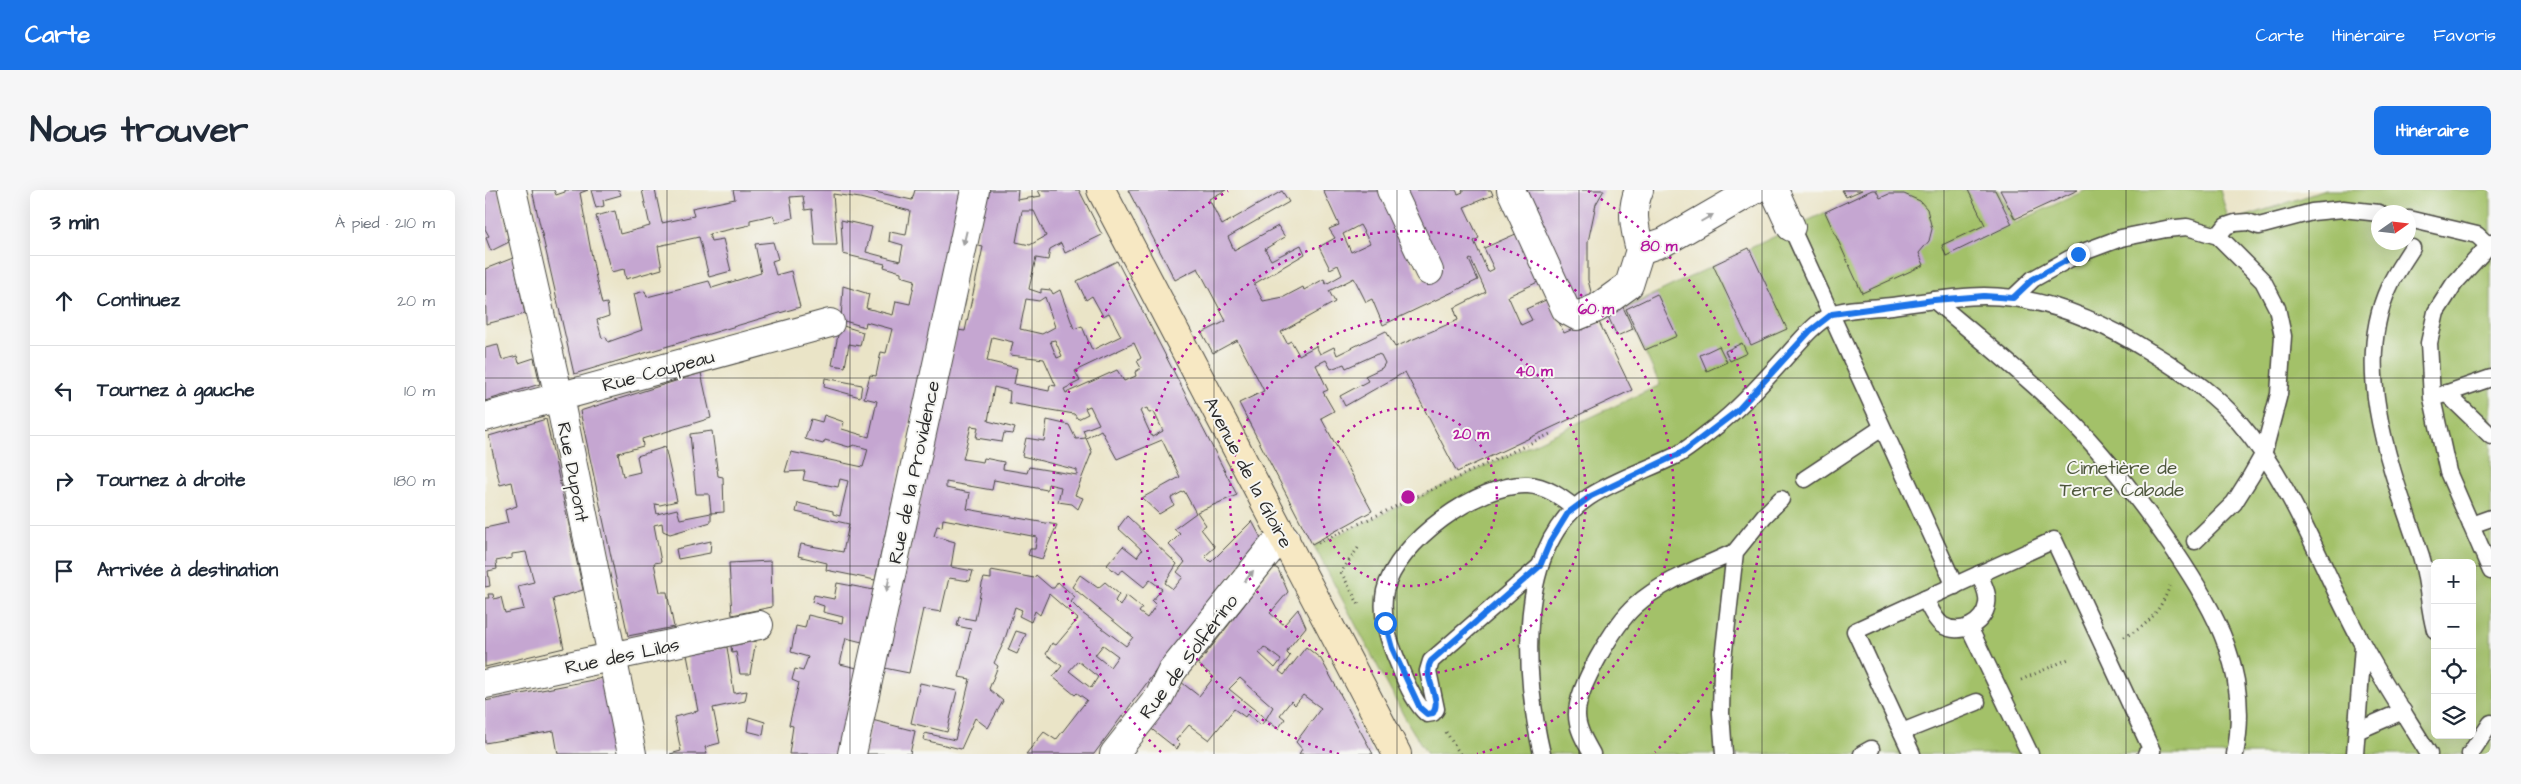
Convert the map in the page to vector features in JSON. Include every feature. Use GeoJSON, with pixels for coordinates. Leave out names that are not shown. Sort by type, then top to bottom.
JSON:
{"type":"FeatureCollection","features":[{"type":"Feature","properties":{"kind":"street","name":"Rue Dupont"},"geometry":{"type":"LineString","coordinates":[[512,190],[559,397],[632,754]]}},
{"type":"Feature","properties":{"kind":"street","name":"Rue de la Providence"},"geometry":{"type":"LineString","coordinates":[[851,754],[975,190]]}},
{"type":"Feature","properties":{"kind":"street","name":"Avenue de la Gloire"},"geometry":{"type":"LineString","coordinates":[[1101,190],[1397,754]]}},
{"type":"Feature","properties":{"kind":"street"},"geometry":{"type":"LineString","coordinates":[[1391,190],[1429,271]]}},
{"type":"Feature","properties":{"kind":"street"},"geometry":{"type":"LineString","coordinates":[[1511,190],[1567,310],[1577,316],[1597,308],[1629,285],[1641,250],[1632,216],[1639,190]]}},
{"type":"Feature","properties":{"kind":"street"},"geometry":{"type":"LineString","coordinates":[[1641,250],[1664,242],[1755,190]]}},
{"type":"Feature","properties":{"kind":"street"},"geometry":{"type":"LineString","coordinates":[[1774,190],[1791,227]]}},
{"type":"Feature","properties":{"kind":"street","name":"Rue Coupeau"},"geometry":{"type":"LineString","coordinates":[[485,417],[830,323]]}},
{"type":"Feature","properties":{"kind":"street","name":"Rue de Solférino"},"geometry":{"type":"LineString","coordinates":[[1114,754],[1159,697],[1172,671],[1273,546],[1285,538]]}},
{"type":"Feature","properties":{"kind":"street","name":"Rue des Lilas"},"geometry":{"type":"LineString","coordinates":[[485,684],[759,625]]}},
{"type":"Feature","properties":{"kind":"lane"},"geometry":{"type":"LineString","coordinates":[[2218,236],[2226,226],[2235,223],[2248,222],[2259,226],[2312,212],[2343,208],[2371,212]]}},
{"type":"Feature","properties":{"kind":"lane"},"geometry":{"type":"LineString","coordinates":[[2416,221],[2468,232],[2477,235],[2490,244],[2454,284],[2437,312],[2429,343],[2439,396],[2448,472],[2491,572]]}},
{"type":"Feature","properties":{"kind":"lane"},"geometry":{"type":"LineString","coordinates":[[1791,227],[1955,586]]}},
{"type":"Feature","properties":{"kind":"lane"},"geometry":{"type":"LineString","coordinates":[[2013,298],[2033,279],[2055,265],[2078,254],[2121,238],[2166,228],[2187,227],[2218,236],[2263,281],[2277,308],[2282,330],[2284,350],[2279,394],[2263,455],[2234,503],[2195,541]]}},
{"type":"Feature","properties":{"kind":"lane"},"geometry":{"type":"LineString","coordinates":[[2411,250],[2388,288],[2381,310],[2376,332],[2375,379],[2388,457],[2421,557],[2428,584],[2431,617]]}},
{"type":"Feature","properties":{"kind":"lane"},"geometry":{"type":"LineString","coordinates":[[1542,754],[1535,723],[1530,685],[1533,605],[1540,566],[1550,542],[1565,517],[1591,496],[1691,446],[1737,411],[1810,331],[1832,314],[1934,300],[1984,296],[2013,298],[2051,306],[2084,317],[2147,350],[2202,388],[2238,421],[2263,455],[2296,509],[2363,646],[2429,754]]}},
{"type":"Feature","properties":{"kind":"lane"},"geometry":{"type":"LineString","coordinates":[[1934,300],[2026,379],[2095,447],[2154,520],[2197,584],[2222,632],[2231,658],[2239,706],[2235,754]]}},
{"type":"Feature","properties":{"kind":"lane"},"geometry":{"type":"LineString","coordinates":[[2439,396],[2491,378]]}},
{"type":"Feature","properties":{"kind":"lane"},"geometry":{"type":"LineString","coordinates":[[2439,396],[2491,436]]}},
{"type":"Feature","properties":{"kind":"lane"},"geometry":{"type":"LineString","coordinates":[[1805,478],[1882,428]]}},
{"type":"Feature","properties":{"kind":"lane"},"geometry":{"type":"LineString","coordinates":[[1540,566],[1431,661],[1428,671],[1436,709],[1433,713],[1427,714],[1420,708],[1401,671],[1385,623],[1385,590],[1398,562],[1425,533],[1473,501],[1492,492],[1527,485],[1543,488],[1561,496],[1575,508]]}},
{"type":"Feature","properties":{"kind":"lane"},"geometry":{"type":"LineString","coordinates":[[1592,754],[1579,725],[1577,705],[1581,692],[1615,631],[1635,606],[1647,596],[1677,579],[1735,552],[1764,516],[1781,499]]}},
{"type":"Feature","properties":{"kind":"lane"},"geometry":{"type":"LineString","coordinates":[[2471,525],[2491,518]]}},
{"type":"Feature","properties":{"kind":"lane"},"geometry":{"type":"LineString","coordinates":[[1912,754],[1855,631],[2054,540],[2152,751],[2146,754]]}},
{"type":"Feature","properties":{"kind":"lane"},"geometry":{"type":"LineString","coordinates":[[1724,754],[1721,714],[1722,668],[1735,552]]}},
{"type":"Feature","properties":{"kind":"lane"},"geometry":{"type":"LineString","coordinates":[[1925,599],[1931,612],[1942,625],[1958,629],[1969,627],[1981,619],[1987,604],[1987,596],[1979,574]]}},
{"type":"Feature","properties":{"kind":"lane"},"geometry":{"type":"LineString","coordinates":[[1969,627],[2030,754]]}},
{"type":"Feature","properties":{"kind":"lane"},"geometry":{"type":"LineString","coordinates":[[2355,754],[2363,646]]}},
{"type":"Feature","properties":{"kind":"lane"},"geometry":{"type":"LineString","coordinates":[[1902,732],[1977,702]]}},
{"type":"Feature","properties":{"kind":"lane"},"geometry":{"type":"LineString","coordinates":[[2357,731],[2403,710]]}},
{"type":"Feature","properties":{"kind":"lane"},"geometry":{"type":"LineString","coordinates":[[2470,754],[2482,727]]}},
{"type":"Feature","properties":{"kind":"path"},"geometry":{"type":"LineString","coordinates":[[1313,546],[1550,434]]}},
{"type":"Feature","properties":{"kind":"path"},"geometry":{"type":"LineString","coordinates":[[2103,647],[2132,634],[2150,622],[2163,602],[2171,583],[2173,565],[2170,545]]}},
{"type":"Feature","properties":{"kind":"path"},"geometry":{"type":"LineString","coordinates":[[1358,548],[1341,572],[1359,607],[1365,607]]}},
{"type":"Feature","properties":{"kind":"path"},"geometry":{"type":"LineString","coordinates":[[1999,689],[2071,658]]}},
{"type":"Feature","properties":{"kind":"green space","name":"Cimetière de Terre Cabade"},"geometry":{"type":"Polygon","coordinates":[[[1872,190],[1998,190],[2015,223],[2086,190],[2220,190],[2229,222],[2325,190],[2491,190],[2491,754],[1427,754],[1406,720],[1314,546],[1660,385],[1625,308],[1872,190]]]}},
{"type":"Feature","properties":{"kind":"building"},"geometry":{"type":"Polygon","coordinates":[[[485,190],[498,190],[509,242],[491,251],[486,238],[489,236],[485,229],[485,190]]]}},
{"type":"Feature","properties":{"kind":"building"},"geometry":{"type":"Polygon","coordinates":[[[532,190],[554,190],[556,195],[565,192],[565,190],[588,190],[580,193],[602,304],[607,303],[609,316],[597,320],[602,338],[606,337],[608,342],[642,330],[634,294],[645,291],[647,297],[709,281],[712,288],[761,273],[755,244],[773,242],[778,259],[772,261],[776,275],[791,271],[800,307],[574,374],[532,190]]]}},
{"type":"Feature","properties":{"kind":"building"},"geometry":{"type":"Polygon","coordinates":[[[591,190],[619,190],[621,195],[603,200],[604,206],[596,208],[591,190]]]}},
{"type":"Feature","properties":{"kind":"building"},"geometry":{"type":"Polygon","coordinates":[[[642,190],[655,190],[662,223],[694,216],[692,208],[735,199],[733,190],[866,190],[912,200],[915,190],[962,190],[875,580],[826,570],[827,563],[798,556],[801,544],[843,552],[849,524],[796,512],[798,503],[833,511],[833,514],[840,516],[848,481],[840,479],[838,487],[803,480],[805,471],[785,472],[791,452],[863,467],[868,449],[854,445],[849,447],[825,440],[823,444],[805,439],[811,419],[822,422],[824,415],[844,422],[842,429],[869,437],[877,401],[864,398],[870,375],[876,376],[881,352],[886,353],[892,329],[866,322],[865,327],[841,320],[843,286],[869,294],[866,308],[893,315],[896,301],[910,304],[915,280],[901,276],[901,272],[884,267],[885,264],[843,254],[841,220],[872,227],[866,252],[900,261],[903,245],[889,241],[890,232],[906,235],[910,211],[860,198],[833,194],[837,245],[815,245],[812,209],[805,210],[803,196],[790,197],[793,218],[776,223],[773,215],[750,220],[750,225],[709,234],[711,241],[723,239],[731,271],[709,277],[699,237],[658,246],[662,269],[626,279],[624,269],[611,272],[596,216],[615,211],[620,234],[650,226],[642,190]]]}},
{"type":"Feature","properties":{"kind":"building"},"geometry":{"type":"Polygon","coordinates":[[[987,190],[1018,190],[1017,200],[1041,196],[1038,190],[1079,190],[1102,235],[1065,253],[1061,243],[1050,249],[1048,260],[1036,258],[1029,289],[1041,293],[1041,289],[1051,290],[1053,294],[1060,290],[1074,329],[1082,326],[1092,350],[1121,336],[1109,313],[1103,316],[1092,296],[1086,300],[1077,281],[1117,261],[1237,495],[1197,512],[1206,525],[1201,529],[1215,547],[1205,556],[1211,562],[1252,521],[1261,538],[1172,649],[1094,754],[1026,754],[1044,732],[1056,740],[1087,700],[1077,693],[1075,695],[1053,677],[1062,666],[1046,654],[1052,643],[1056,645],[1078,619],[1049,594],[1040,615],[1035,611],[1031,622],[1019,616],[1022,610],[1015,607],[1004,642],[994,663],[998,666],[989,689],[1003,701],[988,728],[975,718],[961,749],[924,740],[925,733],[955,740],[970,679],[959,677],[971,629],[957,626],[959,617],[975,620],[982,584],[984,578],[991,579],[991,570],[1034,578],[1036,575],[1051,588],[1054,588],[1058,582],[1075,597],[1071,602],[1082,613],[1126,646],[1133,637],[1072,587],[1080,575],[1098,588],[1105,582],[1119,594],[1115,601],[1120,606],[1126,595],[1142,608],[1139,612],[1147,618],[1156,605],[1152,601],[1162,589],[1150,580],[1144,587],[1123,570],[1118,574],[1107,565],[1123,546],[1137,557],[1142,550],[1118,528],[1127,516],[1177,564],[1165,583],[1173,589],[1183,577],[1177,572],[1185,562],[1169,545],[1180,534],[1174,529],[1196,513],[1184,491],[1171,498],[1174,505],[1159,514],[1142,498],[1180,477],[1162,440],[1117,459],[1101,430],[1086,438],[1092,452],[1075,495],[1083,498],[1078,509],[1072,504],[1058,502],[1061,487],[1048,484],[1047,490],[994,480],[992,490],[946,482],[946,488],[970,493],[967,509],[1057,525],[1042,559],[1028,555],[1030,549],[1035,549],[1037,537],[943,519],[942,527],[937,526],[934,536],[955,542],[951,567],[973,571],[970,581],[949,578],[941,612],[923,609],[909,673],[884,668],[957,330],[965,331],[983,247],[975,245],[987,190]],[[1022,211],[1016,242],[1030,245],[1046,236],[1034,211],[1022,211]],[[1045,297],[1039,301],[1026,299],[1020,329],[1042,334],[1055,327],[1045,297]],[[992,337],[987,361],[1017,368],[1014,384],[1049,391],[1050,385],[1056,386],[1044,359],[1010,355],[1013,342],[992,337]],[[1055,340],[1050,341],[1057,358],[1062,356],[1055,340]],[[1134,343],[1075,371],[1080,381],[1064,389],[1066,393],[1117,370],[1124,381],[1136,376],[1135,372],[1141,368],[1137,361],[1141,358],[1134,343]],[[994,387],[988,421],[1015,428],[1013,434],[1004,433],[1002,442],[976,438],[978,427],[971,426],[963,459],[983,462],[984,458],[1004,462],[1003,469],[1027,473],[1029,467],[1077,475],[1077,470],[1022,456],[1026,438],[1044,441],[1047,420],[1069,425],[1076,439],[1086,438],[1083,430],[1099,424],[1090,406],[1085,408],[1088,414],[1078,419],[1074,414],[1009,403],[1010,391],[994,387]],[[1147,408],[1140,411],[1152,437],[1163,431],[1154,412],[1149,413],[1147,408]],[[1103,645],[1095,655],[1110,667],[1118,656],[1103,645]],[[1078,661],[1069,671],[1091,688],[1098,677],[1078,661]]]}},
{"type":"Feature","properties":{"kind":"building"},"geometry":{"type":"Polygon","coordinates":[[[1128,190],[1226,190],[1209,199],[1222,225],[1282,191],[1289,202],[1228,237],[1234,250],[1278,226],[1285,237],[1265,249],[1271,260],[1301,245],[1305,254],[1254,284],[1263,301],[1284,297],[1303,287],[1304,290],[1324,279],[1326,284],[1342,275],[1338,265],[1330,269],[1319,247],[1335,238],[1329,229],[1339,225],[1323,190],[1379,190],[1420,282],[1440,273],[1403,190],[1456,190],[1458,194],[1463,192],[1462,190],[1491,190],[1493,195],[1464,207],[1479,238],[1474,241],[1488,272],[1494,269],[1484,248],[1518,233],[1540,281],[1508,296],[1521,325],[1532,320],[1526,309],[1548,299],[1564,333],[1578,327],[1582,330],[1599,322],[1632,390],[1457,472],[1405,372],[1345,406],[1340,396],[1368,381],[1365,376],[1382,368],[1385,363],[1381,355],[1377,354],[1346,368],[1344,364],[1331,369],[1326,360],[1316,365],[1328,390],[1323,392],[1334,411],[1321,418],[1372,511],[1312,544],[1239,403],[1264,391],[1258,379],[1237,340],[1213,353],[1202,333],[1226,321],[1198,268],[1175,280],[1128,190]],[[1360,225],[1343,234],[1351,252],[1370,243],[1360,225]],[[1471,259],[1469,260],[1478,280],[1383,325],[1372,299],[1366,302],[1354,278],[1329,291],[1335,302],[1281,332],[1287,343],[1291,341],[1299,355],[1316,346],[1320,354],[1334,347],[1337,355],[1386,331],[1395,347],[1458,320],[1454,308],[1486,292],[1471,259]]]}},
{"type":"Feature","properties":{"kind":"building"},"geometry":{"type":"Polygon","coordinates":[[[1522,190],[1604,190],[1596,204],[1588,242],[1588,280],[1592,296],[1574,305],[1522,190]]]}},
{"type":"Feature","properties":{"kind":"building"},"geometry":{"type":"Polygon","coordinates":[[[1842,190],[1862,190],[1846,197],[1842,190]]]}},
{"type":"Feature","properties":{"kind":"building"},"geometry":{"type":"Polygon","coordinates":[[[1872,190],[1876,190],[1880,198],[1889,194],[1904,194],[1920,201],[1927,209],[1932,229],[1929,241],[1919,253],[1924,265],[1862,293],[1825,212],[1872,190]]]}},
{"type":"Feature","properties":{"kind":"building"},"geometry":{"type":"Polygon","coordinates":[[[1968,190],[1995,190],[2012,224],[1946,256],[1942,245],[1985,225],[1968,190]]]}},
{"type":"Feature","properties":{"kind":"building"},"geometry":{"type":"Polygon","coordinates":[[[2000,190],[2078,190],[2015,219],[2000,190]]]}},
{"type":"Feature","properties":{"kind":"building"},"geometry":{"type":"Polygon","coordinates":[[[1749,248],[1787,329],[1751,345],[1713,265],[1749,248]]]}},
{"type":"Feature","properties":{"kind":"building"},"geometry":{"type":"Polygon","coordinates":[[[513,258],[525,314],[486,324],[485,269],[513,258]]]}},
{"type":"Feature","properties":{"kind":"building"},"geometry":{"type":"Polygon","coordinates":[[[1657,294],[1677,336],[1645,350],[1626,309],[1657,294]]]}},
{"type":"Feature","properties":{"kind":"building"},"geometry":{"type":"Polygon","coordinates":[[[1623,307],[1633,329],[1617,336],[1607,314],[1623,307]]]}},
{"type":"Feature","properties":{"kind":"building"},"geometry":{"type":"Polygon","coordinates":[[[840,325],[863,332],[860,346],[849,344],[845,367],[832,365],[840,325]]]}},
{"type":"Feature","properties":{"kind":"building"},"geometry":{"type":"Polygon","coordinates":[[[1742,343],[1747,353],[1730,361],[1725,351],[1742,343]]]}},
{"type":"Feature","properties":{"kind":"building"},"geometry":{"type":"Polygon","coordinates":[[[498,345],[502,360],[517,356],[519,363],[534,358],[540,384],[485,401],[485,348],[498,345]]]}},
{"type":"Feature","properties":{"kind":"building"},"geometry":{"type":"Polygon","coordinates":[[[1719,346],[1727,362],[1707,371],[1700,355],[1719,346]]]}},
{"type":"Feature","properties":{"kind":"building"},"geometry":{"type":"Polygon","coordinates":[[[701,373],[711,418],[642,439],[643,446],[618,453],[623,476],[640,472],[637,456],[665,447],[677,501],[660,505],[655,504],[657,514],[677,509],[680,519],[711,513],[711,522],[670,534],[663,531],[662,523],[654,525],[661,562],[654,563],[660,592],[667,592],[674,627],[628,636],[580,411],[701,373]]]}},
{"type":"Feature","properties":{"kind":"building"},"geometry":{"type":"Polygon","coordinates":[[[825,378],[862,385],[860,397],[824,387],[825,378]]]}},
{"type":"Feature","properties":{"kind":"building"},"geometry":{"type":"Polygon","coordinates":[[[546,419],[583,590],[553,599],[564,648],[485,667],[485,598],[489,598],[488,594],[493,594],[494,599],[501,597],[505,613],[524,609],[518,586],[534,582],[526,552],[512,554],[512,558],[496,561],[497,569],[488,571],[490,586],[485,587],[485,528],[508,523],[505,510],[517,506],[512,482],[500,485],[489,436],[546,419]]]}},
{"type":"Feature","properties":{"kind":"building"},"geometry":{"type":"Polygon","coordinates":[[[712,431],[718,476],[723,477],[724,512],[711,513],[709,494],[696,494],[690,434],[712,431]]]}},
{"type":"Feature","properties":{"kind":"building"},"geometry":{"type":"Polygon","coordinates":[[[711,541],[710,553],[678,559],[676,549],[711,541]]]}},
{"type":"Feature","properties":{"kind":"building"},"geometry":{"type":"Polygon","coordinates":[[[771,561],[772,607],[732,615],[729,563],[771,561]]]}},
{"type":"Feature","properties":{"kind":"building"},"geometry":{"type":"Polygon","coordinates":[[[1274,567],[1278,569],[1288,592],[1270,613],[1284,625],[1298,609],[1306,627],[1288,649],[1287,653],[1290,656],[1279,671],[1284,675],[1306,647],[1321,659],[1373,754],[1299,754],[1302,749],[1296,742],[1321,708],[1303,695],[1295,705],[1291,701],[1280,715],[1285,719],[1278,729],[1266,719],[1261,725],[1247,714],[1245,717],[1234,709],[1209,740],[1189,725],[1176,740],[1180,744],[1177,749],[1149,727],[1181,682],[1199,696],[1214,677],[1198,664],[1274,567]],[[1264,647],[1259,653],[1275,668],[1281,660],[1264,647]],[[1240,678],[1229,689],[1266,719],[1273,707],[1240,678]]]}},
{"type":"Feature","properties":{"kind":"building"},"geometry":{"type":"Polygon","coordinates":[[[837,583],[874,590],[862,642],[846,638],[840,664],[857,668],[838,754],[789,754],[793,726],[789,725],[799,683],[792,680],[795,669],[803,671],[808,657],[791,652],[796,626],[805,628],[808,615],[842,623],[843,617],[823,612],[824,606],[812,602],[814,595],[834,599],[837,583]]]}},
{"type":"Feature","properties":{"kind":"building"},"geometry":{"type":"Polygon","coordinates":[[[1016,631],[1026,634],[1017,654],[1008,650],[1016,631]]]}},
{"type":"Feature","properties":{"kind":"building"},"geometry":{"type":"Polygon","coordinates":[[[756,641],[750,674],[740,674],[736,652],[732,653],[731,646],[756,641]]]}},
{"type":"Feature","properties":{"kind":"building"},"geometry":{"type":"Polygon","coordinates":[[[727,647],[734,693],[747,691],[745,701],[713,708],[720,743],[705,747],[707,754],[670,754],[681,751],[674,717],[698,711],[687,655],[727,647]]]}},
{"type":"Feature","properties":{"kind":"building"},"geometry":{"type":"Polygon","coordinates":[[[603,678],[619,754],[558,754],[554,731],[485,743],[485,701],[603,678]]]}},
{"type":"Feature","properties":{"kind":"building"},"geometry":{"type":"Polygon","coordinates":[[[920,683],[957,691],[947,732],[911,723],[920,683]]]}},
{"type":"Feature","properties":{"kind":"building"},"geometry":{"type":"Polygon","coordinates":[[[749,717],[765,722],[763,735],[747,731],[749,717]]]}},
{"type":"Feature","properties":{"kind":"building"},"geometry":{"type":"Polygon","coordinates":[[[872,720],[915,731],[910,754],[865,754],[872,720]]]}},
{"type":"Feature","properties":{"kind":"route"},"geometry":{"type":"LineString","coordinates":[[1385,623],[1401,671],[1420,708],[1427,714],[1433,713],[1436,709],[1428,671],[1431,661],[1540,566],[1550,542],[1568,513],[1591,496],[1683,452],[1737,411],[1810,331],[1832,314],[1934,300],[1984,296],[2013,298],[2033,279],[2055,265],[2078,254]]}}]}
